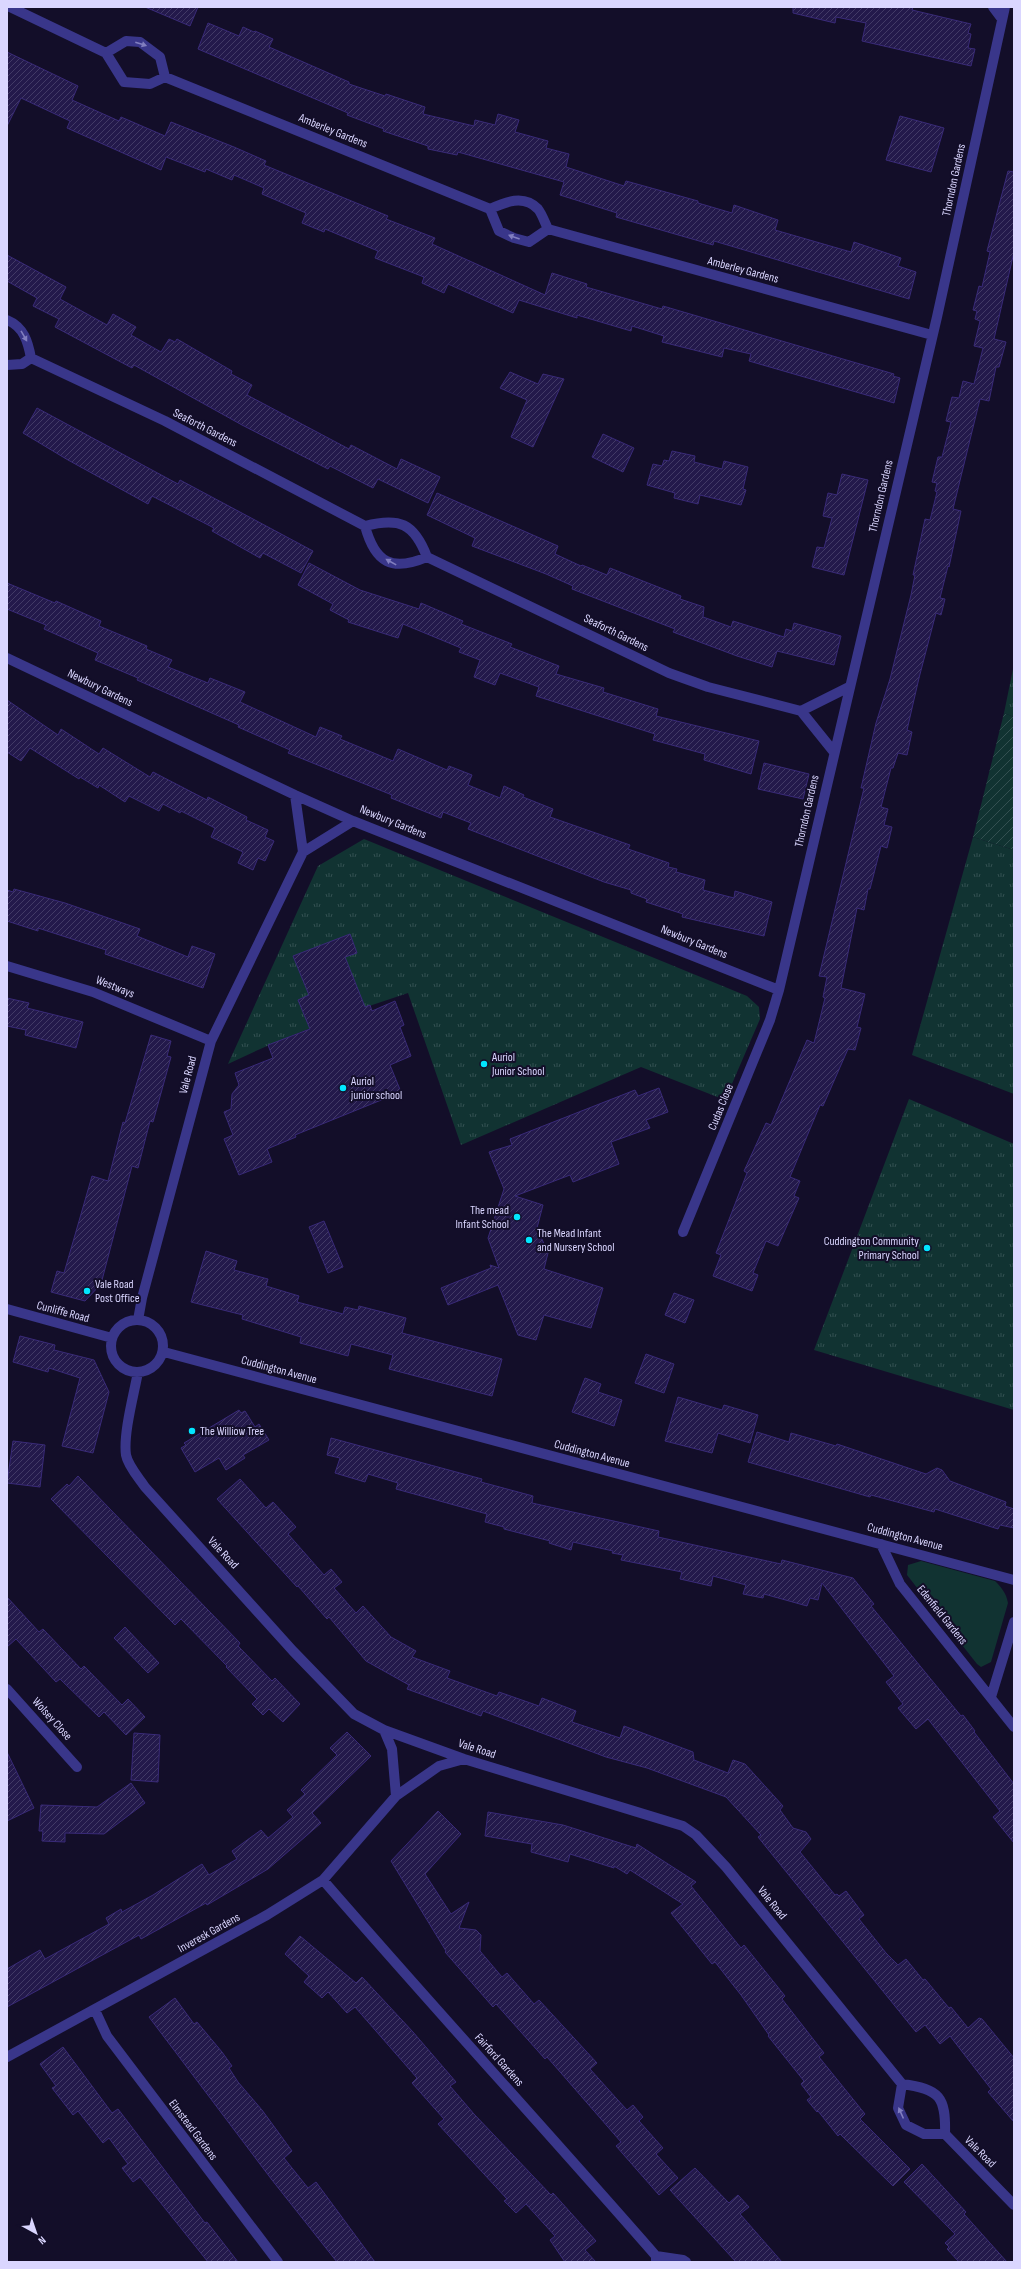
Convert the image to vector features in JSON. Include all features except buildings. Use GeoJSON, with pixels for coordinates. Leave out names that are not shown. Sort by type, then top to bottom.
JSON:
{"type":"FeatureCollection","features":[{"type":"Feature","properties":{"kind":"street"},"geometry":{"type":"LineString","coordinates":[[10,7],[106,53],[124,82],[150,84],[165,77],[160,56],[140,42],[126,41],[106,53]]}},
{"type":"Feature","properties":{"kind":"street"},"geometry":{"type":"LineString","coordinates":[[993,7],[1002,19]]}},
{"type":"Feature","properties":{"kind":"street","name":"Thorndon Gardens"},"geometry":{"type":"LineString","coordinates":[[779,990],[932,335],[1005,7]]}},
{"type":"Feature","properties":{"kind":"street","name":"Amberley Gardens"},"geometry":{"type":"LineString","coordinates":[[165,77],[490,209]]}},
{"type":"Feature","properties":{"kind":"street"},"geometry":{"type":"LineString","coordinates":[[510,200],[525,202],[538,209],[548,229],[529,242],[514,238],[499,231],[490,209],[510,200]]}},
{"type":"Feature","properties":{"kind":"street","name":"Amberley Gardens"},"geometry":{"type":"LineString","coordinates":[[548,229],[932,335]]}},
{"type":"Feature","properties":{"kind":"street"},"geometry":{"type":"LineString","coordinates":[[7,320],[21,329],[28,340],[31,358],[22,364],[7,365]]}},
{"type":"Feature","properties":{"kind":"street","name":"Seaforth Gardens"},"geometry":{"type":"LineString","coordinates":[[31,358],[165,421],[365,526]]}},
{"type":"Feature","properties":{"kind":"street"},"geometry":{"type":"LineString","coordinates":[[390,520],[403,524],[417,535],[427,557],[410,564],[397,565],[375,552],[369,540],[365,526],[390,520]]}},
{"type":"Feature","properties":{"kind":"street","name":"Seaforth Gardens"},"geometry":{"type":"LineString","coordinates":[[427,557],[669,672],[708,687],[802,711]]}},
{"type":"Feature","properties":{"kind":"street","name":"Newbury Gardens"},"geometry":{"type":"LineString","coordinates":[[7,658],[295,795],[779,990]]}},
{"type":"Feature","properties":{"kind":"street"},"geometry":{"type":"LineString","coordinates":[[834,752],[802,711],[850,688]]}},
{"type":"Feature","properties":{"kind":"street"},"geometry":{"type":"LineString","coordinates":[[295,795],[303,852],[354,820]]}},
{"type":"Feature","properties":{"kind":"street","name":"Vale Road"},"geometry":{"type":"LineString","coordinates":[[138,1320],[144,1290],[211,1041],[303,852]]}},
{"type":"Feature","properties":{"kind":"street","name":"Westways"},"geometry":{"type":"LineString","coordinates":[[7,966],[93,992],[211,1041]]}},
{"type":"Feature","properties":{"kind":"street","name":"Cudas Close"},"geometry":{"type":"LineString","coordinates":[[683,1232],[770,1020],[779,990]]}},
{"type":"Feature","properties":{"kind":"street","name":"Cunliffe Road"},"geometry":{"type":"LineString","coordinates":[[7,1309],[112,1338]]}},
{"type":"Feature","properties":{"kind":"street"},"geometry":{"type":"LineString","coordinates":[[138,1320],[149,1323],[156,1328],[161,1336],[164,1352],[154,1366],[138,1372],[123,1367],[117,1361],[113,1354],[112,1338],[120,1326],[126,1322],[138,1320]]}},
{"type":"Feature","properties":{"kind":"street","name":"Cuddington Avenue"},"geometry":{"type":"LineString","coordinates":[[164,1352],[1014,1580]]}},
{"type":"Feature","properties":{"kind":"street","name":"Vale Road"},"geometry":{"type":"LineString","coordinates":[[138,1372],[127,1435],[126,1456],[137,1476],[145,1487],[293,1651],[354,1714],[384,1730],[464,1759],[683,1826],[696,1835],[726,1867],[902,2084]]}},
{"type":"Feature","properties":{"kind":"street","name":"Edenfield Gardens"},"geometry":{"type":"LineString","coordinates":[[881,1544],[900,1584],[1014,1727]]}},
{"type":"Feature","properties":{"kind":"street"},"geometry":{"type":"LineString","coordinates":[[991,1697],[1014,1622]]}},
{"type":"Feature","properties":{"kind":"street","name":"Wolsey Close"},"geometry":{"type":"LineString","coordinates":[[7,1689],[77,1767]]}},
{"type":"Feature","properties":{"kind":"street"},"geometry":{"type":"LineString","coordinates":[[384,1730],[392,1749],[396,1796]]}},
{"type":"Feature","properties":{"kind":"street","name":"Inveresk Gardens"},"geometry":{"type":"LineString","coordinates":[[7,2057],[267,1916],[323,1880],[396,1796],[439,1766],[464,1759]]}},
{"type":"Feature","properties":{"kind":"street","name":"Fairford Gardens"},"geometry":{"type":"LineString","coordinates":[[323,1880],[656,2259],[683,2260],[686,2262]]}},
{"type":"Feature","properties":{"kind":"street","name":"Elmstead Gardens"},"geometry":{"type":"LineString","coordinates":[[95,2010],[112,2042],[278,2262]]}},
{"type":"Feature","properties":{"kind":"street"},"geometry":{"type":"LineString","coordinates":[[902,2084],[923,2087],[939,2097],[946,2112],[944,2134],[924,2134],[906,2125],[898,2108],[902,2084]]}},
{"type":"Feature","properties":{"kind":"street","name":"Vale Road"},"geometry":{"type":"LineString","coordinates":[[944,2134],[1014,2205]]}},
{"type":"Feature","properties":{"kind":"green space"},"geometry":{"type":"Polygon","coordinates":[[[1014,664],[1014,717],[1004,713],[1014,664]]]}},
{"type":"Feature","properties":{"kind":"green space"},"geometry":{"type":"Polygon","coordinates":[[[1004,713],[1014,717],[1014,850],[973,837],[1004,713]]]}},
{"type":"Feature","properties":{"kind":"green space"},"geometry":{"type":"Polygon","coordinates":[[[973,837],[1014,850],[1014,1094],[912,1055],[973,837]]]}},
{"type":"Feature","properties":{"kind":"green space","name":"Auriol Junior School"},"geometry":{"type":"Polygon","coordinates":[[[364,839],[747,996],[759,1007],[760,1019],[725,1100],[641,1067],[461,1145],[408,993],[317,1026],[228,1064],[318,866],[364,839]]]}},
{"type":"Feature","properties":{"kind":"green space","name":"Cuddington Community Primary School"},"geometry":{"type":"Polygon","coordinates":[[[909,1099],[1014,1144],[1014,1410],[814,1350],[909,1099]]]}},
{"type":"Feature","properties":{"kind":"green space"},"geometry":{"type":"Polygon","coordinates":[[[921,1561],[995,1581],[1002,1588],[1008,1603],[991,1662],[981,1667],[977,1664],[907,1575],[908,1565],[921,1561]]]}},
{"type":"Feature","properties":{"kind":"place","name":"Auriol Junior School"},"geometry":{"type":"Point","coordinates":[484,1064]}},
{"type":"Feature","properties":{"kind":"place","name":"Auriol junior school"},"geometry":{"type":"Point","coordinates":[343,1088]}},
{"type":"Feature","properties":{"kind":"place","name":"The mead Infant School"},"geometry":{"type":"Point","coordinates":[517,1217]}},
{"type":"Feature","properties":{"kind":"place","name":"The Mead Infant and Nursery School"},"geometry":{"type":"Point","coordinates":[529,1240]}},
{"type":"Feature","properties":{"kind":"place","name":"Cuddington Community Primary School"},"geometry":{"type":"Point","coordinates":[927,1248]}},
{"type":"Feature","properties":{"kind":"place","name":"Vale Road Post Office"},"geometry":{"type":"Point","coordinates":[87,1291]}},
{"type":"Feature","properties":{"kind":"place","name":"The Williow Tree"},"geometry":{"type":"Point","coordinates":[192,1431]}}]}
